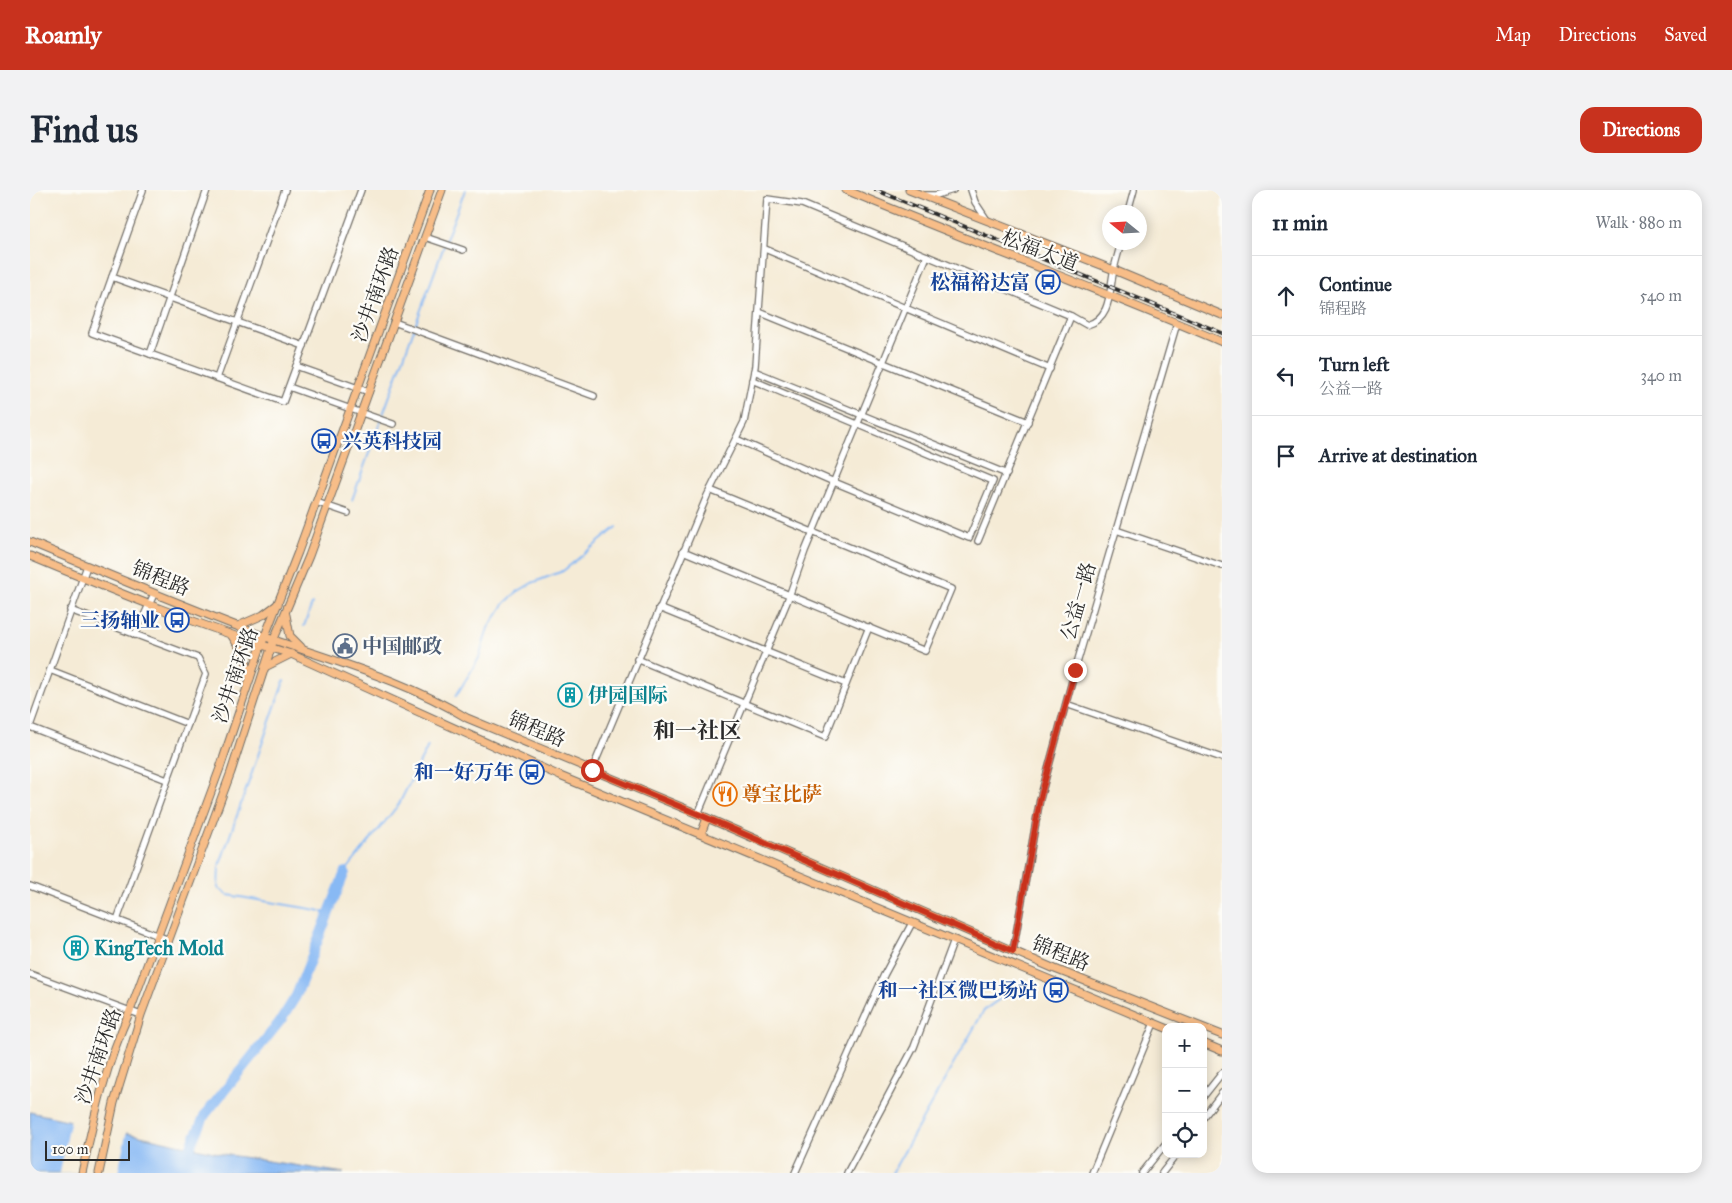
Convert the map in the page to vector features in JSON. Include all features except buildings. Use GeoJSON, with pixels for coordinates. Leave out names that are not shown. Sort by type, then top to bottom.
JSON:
{"type":"FeatureCollection","features":[{"type":"Feature","properties":{"kind":"main road","name":"沙井南环路"},"geometry":{"type":"LineString","coordinates":[[82,1173],[98,1099],[118,1037],[130,1011],[220,768],[261,646],[316,502],[430,190]]}},
{"type":"Feature","properties":{"kind":"main road","name":"沙井南环路"},"geometry":{"type":"LineString","coordinates":[[99,1173],[114,1103],[141,1015],[231,772],[274,639],[327,505],[442,190]]}},
{"type":"Feature","properties":{"kind":"main road","name":"松福大道"},"geometry":{"type":"LineString","coordinates":[[846,190],[1110,295],[1222,342]]}},
{"type":"Feature","properties":{"kind":"main road","name":"松福大道"},"geometry":{"type":"LineString","coordinates":[[909,190],[1114,270],[1222,315]]}},
{"type":"Feature","properties":{"kind":"main road","name":"锦程路"},"geometry":{"type":"LineString","coordinates":[[30,542],[154,594],[265,636],[301,647],[440,701],[467,718],[698,814],[1013,951],[1222,1034]]}},
{"type":"Feature","properties":{"kind":"main road","name":"锦程路"},"geometry":{"type":"LineString","coordinates":[[30,556],[148,605],[261,646],[291,654],[560,776],[1162,1026]]}},
{"type":"Feature","properties":{"kind":"main road"},"geometry":{"type":"LineString","coordinates":[[238,626],[253,621],[278,604]]}},
{"type":"Feature","properties":{"kind":"main road"},"geometry":{"type":"LineString","coordinates":[[285,613],[290,636],[301,647]]}},
{"type":"Feature","properties":{"kind":"main road"},"geometry":{"type":"LineString","coordinates":[[232,635],[245,656],[250,678]]}},
{"type":"Feature","properties":{"kind":"main road"},"geometry":{"type":"LineString","coordinates":[[265,667],[291,654]]}},
{"type":"Feature","properties":{"kind":"main road"},"geometry":{"type":"LineString","coordinates":[[701,834],[707,818]]}},
{"type":"Feature","properties":{"kind":"main road"},"geometry":{"type":"LineString","coordinates":[[1213,1030],[1222,1030]]}},
{"type":"Feature","properties":{"kind":"main road"},"geometry":{"type":"LineString","coordinates":[[1207,1045],[1222,1051]]}},
{"type":"Feature","properties":{"kind":"street"},"geometry":{"type":"LineString","coordinates":[[143,190],[92,333],[283,402],[361,190]]}},
{"type":"Feature","properties":{"kind":"street"},"geometry":{"type":"LineString","coordinates":[[150,354],[207,190]]}},
{"type":"Feature","properties":{"kind":"street"},"geometry":{"type":"LineString","coordinates":[[217,378],[285,190]]}},
{"type":"Feature","properties":{"kind":"street"},"geometry":{"type":"LineString","coordinates":[[920,195],[936,196],[953,190]]}},
{"type":"Feature","properties":{"kind":"street"},"geometry":{"type":"LineString","coordinates":[[971,190],[975,202],[989,222]]}},
{"type":"Feature","properties":{"kind":"street"},"geometry":{"type":"LineString","coordinates":[[1130,205],[1134,190]]}},
{"type":"Feature","properties":{"kind":"street"},"geometry":{"type":"LineString","coordinates":[[592,770],[683,551],[710,490],[744,422],[754,370],[760,312],[767,199],[802,204],[1072,316],[1088,325],[1096,323],[1102,317],[1110,295],[1119,250]]}},
{"type":"Feature","properties":{"kind":"street"},"geometry":{"type":"LineString","coordinates":[[425,237],[463,250]]}},
{"type":"Feature","properties":{"kind":"street"},"geometry":{"type":"LineString","coordinates":[[764,249],[1050,369]]}},
{"type":"Feature","properties":{"kind":"street"},"geometry":{"type":"LineString","coordinates":[[698,814],[927,256]]}},
{"type":"Feature","properties":{"kind":"street"},"geometry":{"type":"LineString","coordinates":[[112,277],[304,346]]}},
{"type":"Feature","properties":{"kind":"street"},"geometry":{"type":"LineString","coordinates":[[760,312],[1028,422]]}},
{"type":"Feature","properties":{"kind":"street"},"geometry":{"type":"LineString","coordinates":[[978,541],[1072,316]]}},
{"type":"Feature","properties":{"kind":"street"},"geometry":{"type":"LineString","coordinates":[[394,322],[594,396]]}},
{"type":"Feature","properties":{"kind":"street","name":"公益一路"},"geometry":{"type":"LineString","coordinates":[[1013,951],[1040,799],[1177,323]]}},
{"type":"Feature","properties":{"kind":"street"},"geometry":{"type":"LineString","coordinates":[[296,366],[369,392]]}},
{"type":"Feature","properties":{"kind":"street"},"geometry":{"type":"LineString","coordinates":[[754,370],[1007,474]]}},
{"type":"Feature","properties":{"kind":"street"},"geometry":{"type":"LineString","coordinates":[[736,438],[834,482],[969,538],[993,481],[752,380]]}},
{"type":"Feature","properties":{"kind":"street"},"geometry":{"type":"LineString","coordinates":[[289,387],[393,424]]}},
{"type":"Feature","properties":{"kind":"street"},"geometry":{"type":"LineString","coordinates":[[683,551],[925,651],[951,589],[710,490]]}},
{"type":"Feature","properties":{"kind":"street"},"geometry":{"type":"LineString","coordinates":[[316,502],[348,513]]}},
{"type":"Feature","properties":{"kind":"street"},"geometry":{"type":"LineString","coordinates":[[1116,530],[1222,566]]}},
{"type":"Feature","properties":{"kind":"street"},"geometry":{"type":"LineString","coordinates":[[87,566],[30,726],[167,780]]}},
{"type":"Feature","properties":{"kind":"street"},"geometry":{"type":"LineString","coordinates":[[135,635],[154,594]]}},
{"type":"Feature","properties":{"kind":"street"},"geometry":{"type":"LineString","coordinates":[[659,608],[846,684]]}},
{"type":"Feature","properties":{"kind":"street"},"geometry":{"type":"LineString","coordinates":[[70,610],[198,658],[206,674],[117,920]]}},
{"type":"Feature","properties":{"kind":"street"},"geometry":{"type":"LineString","coordinates":[[637,659],[825,737],[869,628]]}},
{"type":"Feature","properties":{"kind":"street"},"geometry":{"type":"LineString","coordinates":[[50,670],[188,724]]}},
{"type":"Feature","properties":{"kind":"street"},"geometry":{"type":"LineString","coordinates":[[1066,704],[1222,758]]}},
{"type":"Feature","properties":{"kind":"street"},"geometry":{"type":"LineString","coordinates":[[30,886],[169,940]]}},
{"type":"Feature","properties":{"kind":"street"},"geometry":{"type":"LineString","coordinates":[[795,1173],[884,975],[912,923]]}},
{"type":"Feature","properties":{"kind":"street"},"geometry":{"type":"LineString","coordinates":[[846,1173],[914,1047],[954,940]]}},
{"type":"Feature","properties":{"kind":"street"},"geometry":{"type":"LineString","coordinates":[[30,974],[141,1015]]}},
{"type":"Feature","properties":{"kind":"street"},"geometry":{"type":"LineString","coordinates":[[1092,1173],[1154,1023]]}},
{"type":"Feature","properties":{"kind":"street"},"geometry":{"type":"LineString","coordinates":[[1207,1091],[1222,1073]]}},
{"type":"Feature","properties":{"kind":"street"},"geometry":{"type":"LineString","coordinates":[[1207,1113],[1222,1093]]}},
{"type":"Feature","properties":{"kind":"street"},"geometry":{"type":"LineString","coordinates":[[1142,1173],[1162,1148]]}},
{"type":"Feature","properties":{"kind":"street"},"geometry":{"type":"LineString","coordinates":[[1162,1173],[1174,1158]]}},
{"type":"Feature","properties":{"kind":"water"},"geometry":{"type":"Polygon","coordinates":[[[30,1112],[223,1154],[344,1173],[30,1173],[30,1112]]]}},
{"type":"Feature","properties":{"kind":"pier"},"geometry":{"type":"Polygon","coordinates":[[[71,1118],[127,1130],[118,1173],[60,1173],[71,1118]]]}},
{"type":"Feature","properties":{"kind":"waterway"},"geometry":{"type":"LineString","coordinates":[[445,242],[465,190]]}},
{"type":"Feature","properties":{"kind":"waterway"},"geometry":{"type":"LineString","coordinates":[[352,500],[444,246]]}},
{"type":"Feature","properties":{"kind":"waterway"},"geometry":{"type":"LineString","coordinates":[[456,696],[479,658],[488,628],[505,603],[517,592],[532,583],[563,571],[617,527]]}},
{"type":"Feature","properties":{"kind":"waterway"},"geometry":{"type":"LineString","coordinates":[[304,626],[312,604]]}},
{"type":"Feature","properties":{"kind":"waterway"},"geometry":{"type":"LineString","coordinates":[[284,681],[219,867],[218,888],[228,895],[317,910],[330,914]]}},
{"type":"Feature","properties":{"kind":"waterway"},"geometry":{"type":"LineString","coordinates":[[345,872],[399,804],[428,746]]}},
{"type":"Feature","properties":{"kind":"waterway"},"geometry":{"type":"LineString","coordinates":[[182,1173],[192,1143],[205,1115],[281,1020],[296,996],[345,872]]}},
{"type":"Feature","properties":{"kind":"waterway"},"geometry":{"type":"LineString","coordinates":[[892,1173],[983,1012],[1011,989]]}},
{"type":"Feature","properties":{"kind":"railway"},"geometry":{"type":"LineString","coordinates":[[876,190],[1222,333]]}},
{"type":"Feature","properties":{"kind":"place","name":"松福裕达富"},"geometry":{"type":"Point","coordinates":[1048,282]}},
{"type":"Feature","properties":{"kind":"place","name":"兴英科技园"},"geometry":{"type":"Point","coordinates":[324,441]}},
{"type":"Feature","properties":{"kind":"place","name":"三扬轴业"},"geometry":{"type":"Point","coordinates":[177,620]}},
{"type":"Feature","properties":{"kind":"place","name":"中国邮政"},"geometry":{"type":"Point","coordinates":[345,646]}},
{"type":"Feature","properties":{"kind":"place","name":"伊园国际"},"geometry":{"type":"Point","coordinates":[570,695]}},
{"type":"Feature","properties":{"kind":"place","name":"和一好万年"},"geometry":{"type":"Point","coordinates":[532,772]}},
{"type":"Feature","properties":{"kind":"place","name":"尊宝比萨"},"geometry":{"type":"Point","coordinates":[725,794]}},
{"type":"Feature","properties":{"kind":"place","name":"KingTech Mold"},"geometry":{"type":"Point","coordinates":[76,948]}},
{"type":"Feature","properties":{"kind":"place","name":"和一社区微巴场站"},"geometry":{"type":"Point","coordinates":[1056,990]}},
{"type":"Feature","properties":{"kind":"district","name":"和一社区"},"geometry":{"type":"Point","coordinates":[697,730]}},
{"type":"Feature","properties":{"kind":"route"},"geometry":{"type":"LineString","coordinates":[[592,770],[1013,951],[1040,799],[1075,670]]}}]}
